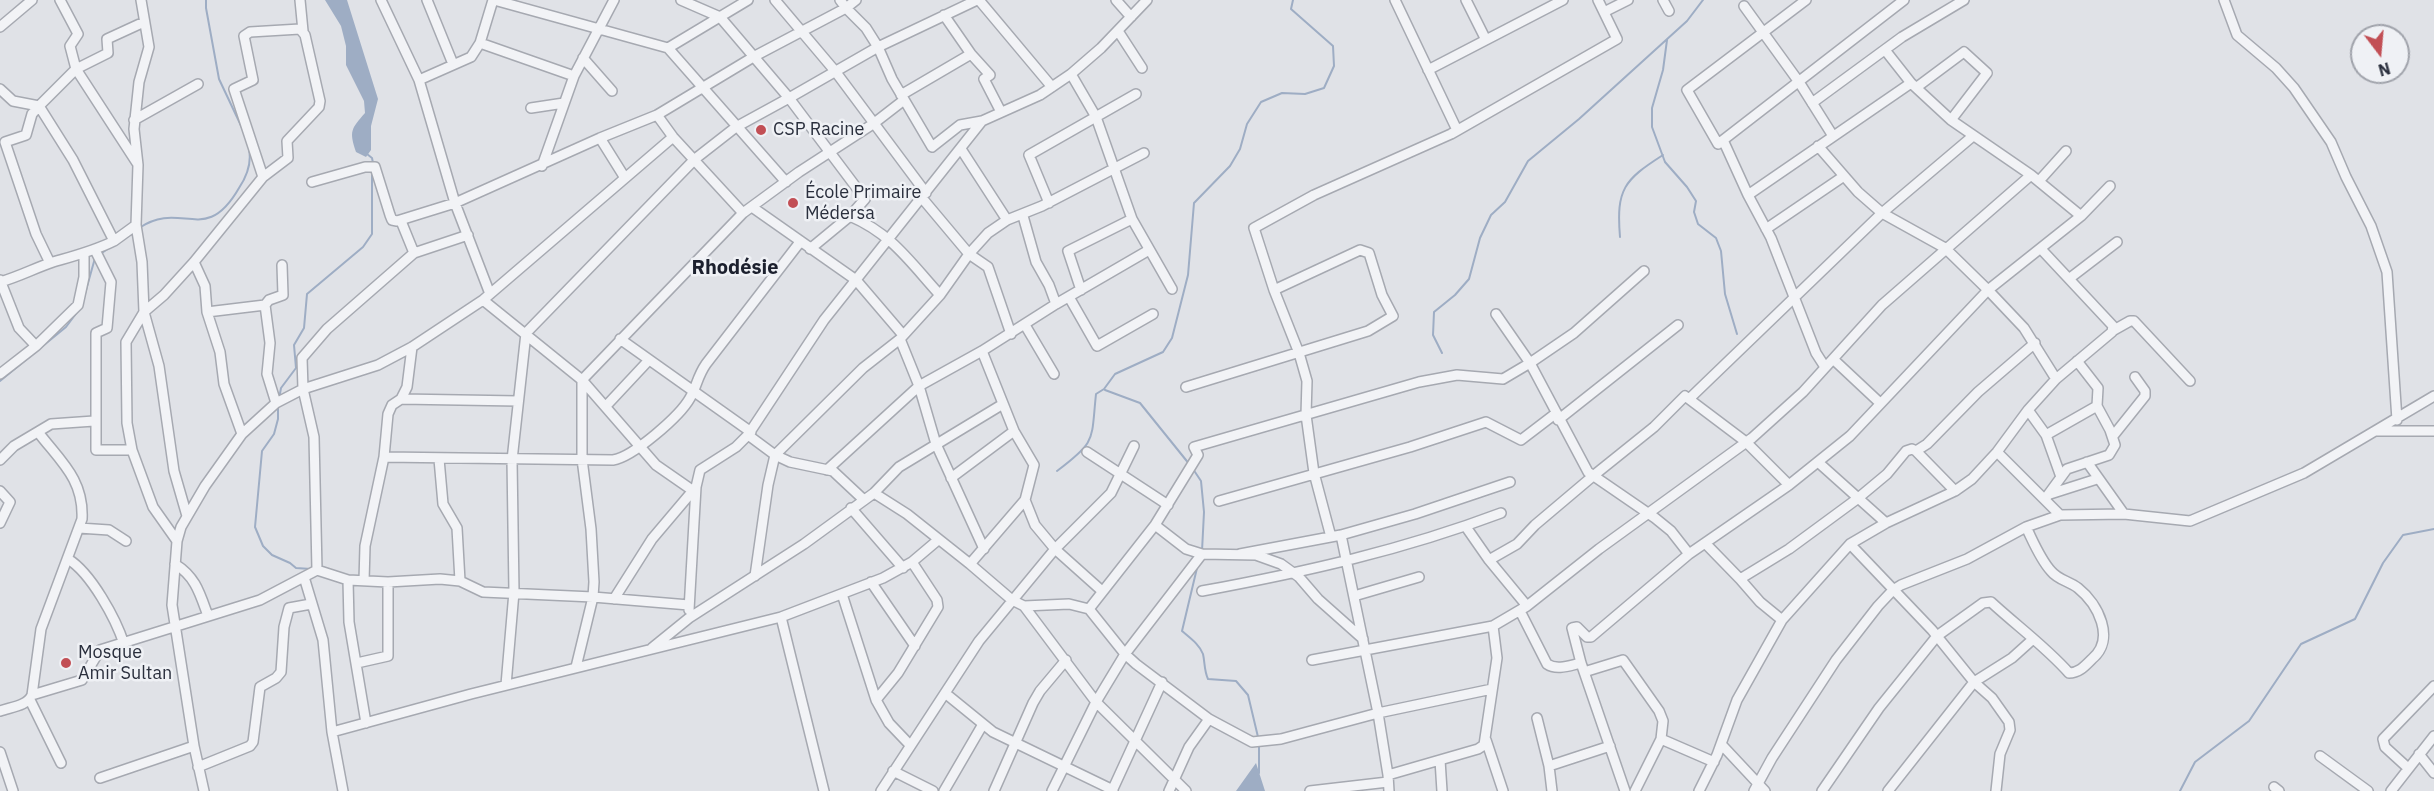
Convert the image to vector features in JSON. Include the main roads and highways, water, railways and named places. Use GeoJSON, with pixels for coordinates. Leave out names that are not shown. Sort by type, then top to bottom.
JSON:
{"type":"FeatureCollection","features":[{"type":"Feature","properties":{"kind":"water"},"geometry":{"type":"Polygon","coordinates":[[[325,0],[347,0],[378,99],[371,126],[371,150],[366,157],[356,152],[352,139],[354,127],[365,113],[364,101],[346,65],[346,46],[341,26],[325,0]]]}},
{"type":"Feature","properties":{"kind":"water"},"geometry":{"type":"Polygon","coordinates":[[[1256,763],[1265,791],[1236,791],[1256,763]]]}},
{"type":"Feature","properties":{"kind":"waterway"},"geometry":{"type":"LineString","coordinates":[[206,0],[219,79],[244,132]]}},
{"type":"Feature","properties":{"kind":"waterway"},"geometry":{"type":"LineString","coordinates":[[1057,471],[1079,453],[1090,439],[1096,394],[1104,389],[1115,374],[1163,352],[1172,338],[1188,275],[1194,203],[1230,166],[1240,149],[1247,124],[1261,102],[1282,93],[1305,94],[1324,88],[1334,66],[1333,46],[1291,9],[1293,0]]}},
{"type":"Feature","properties":{"kind":"waterway"},"geometry":{"type":"LineString","coordinates":[[1442,353],[1433,335],[1434,312],[1455,295],[1469,279],[1480,238],[1491,215],[1505,202],[1528,161],[1579,119],[1687,21],[1703,0]]}},
{"type":"Feature","properties":{"kind":"waterway"},"geometry":{"type":"LineString","coordinates":[[1667,40],[1663,70],[1652,108],[1652,127],[1665,162],[1696,201],[1694,212],[1698,224],[1716,238],[1721,251],[1725,294],[1737,334]]}},
{"type":"Feature","properties":{"kind":"waterway"},"geometry":{"type":"LineString","coordinates":[[139,228],[154,220],[204,219],[215,215],[227,205],[244,179],[249,165],[249,149]]}},
{"type":"Feature","properties":{"kind":"waterway"},"geometry":{"type":"LineString","coordinates":[[367,154],[372,158],[373,163]]}},
{"type":"Feature","properties":{"kind":"waterway"},"geometry":{"type":"LineString","coordinates":[[1620,237],[1620,207],[1625,187],[1639,172],[1663,155]]}},
{"type":"Feature","properties":{"kind":"waterway"},"geometry":{"type":"LineString","coordinates":[[279,399],[281,388],[296,368],[294,345],[304,328],[307,294],[363,247],[372,234],[372,169]]}},
{"type":"Feature","properties":{"kind":"waterway"},"geometry":{"type":"LineString","coordinates":[[99,255],[109,248]]}},
{"type":"Feature","properties":{"kind":"waterway"},"geometry":{"type":"LineString","coordinates":[[83,301],[95,258]]}},
{"type":"Feature","properties":{"kind":"waterway"},"geometry":{"type":"LineString","coordinates":[[0,381],[66,327],[81,307]]}},
{"type":"Feature","properties":{"kind":"waterway"},"geometry":{"type":"LineString","coordinates":[[1105,390],[1140,403],[1190,465]]}},
{"type":"Feature","properties":{"kind":"waterway"},"geometry":{"type":"LineString","coordinates":[[278,404],[278,419],[274,434],[262,451],[255,527],[263,546],[272,555],[296,568],[311,569]]}},
{"type":"Feature","properties":{"kind":"waterway"},"geometry":{"type":"LineString","coordinates":[[1193,469],[1201,481],[1204,512],[1202,551]]}},
{"type":"Feature","properties":{"kind":"waterway"},"geometry":{"type":"LineString","coordinates":[[2180,791],[2195,762],[2249,721],[2301,644],[2355,619],[2383,563],[2403,535],[2434,529]]}},
{"type":"Feature","properties":{"kind":"waterway"},"geometry":{"type":"LineString","coordinates":[[1197,568],[1182,631],[1201,650],[1208,679],[1236,681],[1248,695],[1258,737]]}},
{"type":"Feature","properties":{"kind":"waterway"},"geometry":{"type":"LineString","coordinates":[[1259,743],[1259,773]]}},
{"type":"Feature","properties":{"kind":"place","name":"CSP Racine"},"geometry":{"type":"Point","coordinates":[761,130]}},
{"type":"Feature","properties":{"kind":"place","name":"École Primaire Médersa"},"geometry":{"type":"Point","coordinates":[793,203]}},
{"type":"Feature","properties":{"kind":"place","name":"Mosque Amir Sultan"},"geometry":{"type":"Point","coordinates":[66,663]}},
{"type":"Feature","properties":{"kind":"district","name":"Rhodésie"},"geometry":{"type":"Point","coordinates":[735,268]}}]}
